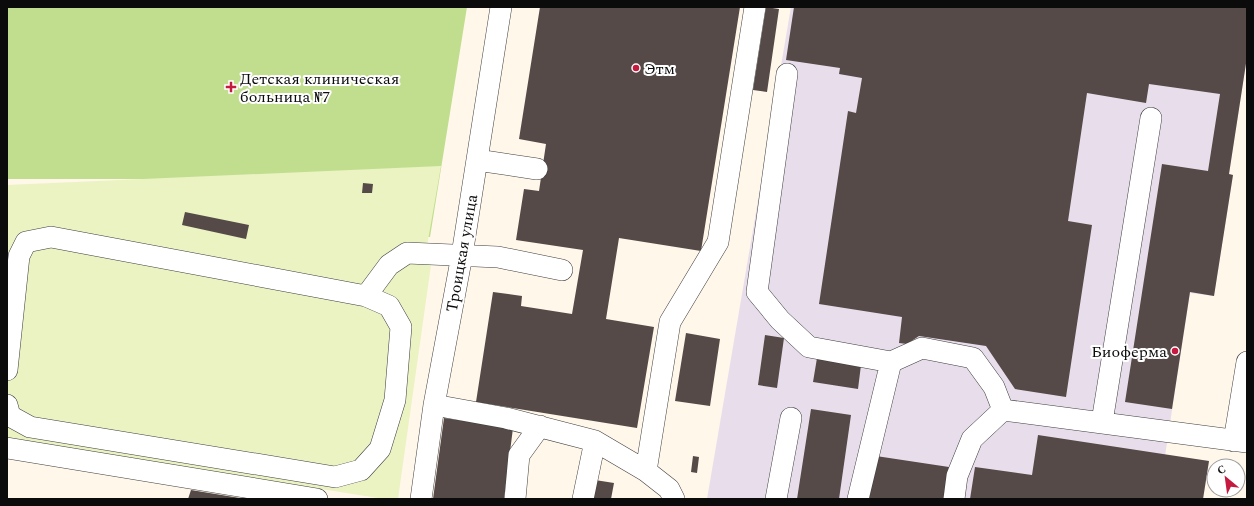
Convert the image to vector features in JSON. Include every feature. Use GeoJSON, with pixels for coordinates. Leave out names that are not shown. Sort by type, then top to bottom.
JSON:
{"type":"FeatureCollection","features":[{"type":"Feature","properties":{"kind":"street","name":"Троицкая улица"},"geometry":{"type":"LineString","coordinates":[[421,499],[434,405],[462,255],[501,7]]}},
{"type":"Feature","properties":{"kind":"street"},"geometry":{"type":"LineString","coordinates":[[646,471],[670,322],[718,242],[755,7]]}},
{"type":"Feature","properties":{"kind":"street"},"geometry":{"type":"LineString","coordinates":[[787,74],[757,292],[780,320],[809,347],[891,362],[922,348],[973,358],[994,387],[1003,410]]}},
{"type":"Feature","properties":{"kind":"street"},"geometry":{"type":"LineString","coordinates":[[1102,422],[1151,118]]}},
{"type":"Feature","properties":{"kind":"street"},"geometry":{"type":"LineString","coordinates":[[477,160],[537,169]]}},
{"type":"Feature","properties":{"kind":"street"},"geometry":{"type":"LineString","coordinates":[[7,370],[19,256],[26,242],[51,237],[366,296],[389,306],[400,327],[395,400],[380,449],[361,470],[335,477],[30,427],[10,416],[7,405]]}},
{"type":"Feature","properties":{"kind":"street"},"geometry":{"type":"LineString","coordinates":[[366,296],[389,266],[407,253],[498,257],[562,270]]}},
{"type":"Feature","properties":{"kind":"street"},"geometry":{"type":"LineString","coordinates":[[858,499],[891,362]]}},
{"type":"Feature","properties":{"kind":"street"},"geometry":{"type":"LineString","coordinates":[[1003,410],[1102,422],[1241,442],[1247,362]]}},
{"type":"Feature","properties":{"kind":"street"},"geometry":{"type":"LineString","coordinates":[[434,405],[540,426],[595,442],[646,471],[669,489],[674,499]]}},
{"type":"Feature","properties":{"kind":"street"},"geometry":{"type":"LineString","coordinates":[[954,499],[957,476],[972,439],[1003,410]]}},
{"type":"Feature","properties":{"kind":"street"},"geometry":{"type":"LineString","coordinates":[[776,499],[791,418]]}},
{"type":"Feature","properties":{"kind":"street"},"geometry":{"type":"LineString","coordinates":[[515,499],[519,455],[540,426]]}},
{"type":"Feature","properties":{"kind":"street"},"geometry":{"type":"LineString","coordinates":[[583,499],[595,442]]}},
{"type":"Feature","properties":{"kind":"street"},"geometry":{"type":"LineString","coordinates":[[7,448],[317,499]]}},
{"type":"Feature","properties":{"kind":"shaded area"},"geometry":{"type":"Polygon","coordinates":[[[791,7],[1247,7],[1247,57],[1229,174],[1233,175],[1214,296],[1190,293],[1165,456],[1206,461],[1206,480],[1203,499],[707,499],[791,7]]]}},
{"type":"Feature","properties":{"kind":"green space","name":"Детская клиническая больница №7"},"geometry":{"type":"Polygon","coordinates":[[[7,7],[467,7],[430,237],[411,236],[209,179],[7,179],[7,7]]]}},
{"type":"Feature","properties":{"kind":"green space"},"geometry":{"type":"Polygon","coordinates":[[[441,166],[424,263],[431,265],[398,499],[384,499],[7,439],[7,185],[441,166]]]}},
{"type":"Feature","properties":{"kind":"building"},"geometry":{"type":"Polygon","coordinates":[[[540,7],[740,7],[701,251],[619,238],[606,319],[654,327],[637,428],[476,402],[493,292],[522,296],[521,306],[572,314],[583,250],[516,240],[524,189],[539,191],[546,144],[519,139],[540,7]]]}},
{"type":"Feature","properties":{"kind":"building"},"geometry":{"type":"Polygon","coordinates":[[[766,7],[779,9],[767,92],[753,90],[766,7]]]}},
{"type":"Feature","properties":{"kind":"building"},"geometry":{"type":"Polygon","coordinates":[[[794,7],[1247,7],[1247,57],[1229,174],[1233,175],[1214,296],[1190,292],[1172,409],[1125,402],[1162,164],[1208,171],[1220,94],[1149,84],[1146,103],[1087,93],[1068,221],[1092,225],[1066,397],[1015,389],[986,346],[919,336],[907,344],[899,343],[902,317],[819,304],[848,111],[856,113],[862,78],[839,74],[840,68],[786,60],[794,7]]]}},
{"type":"Feature","properties":{"kind":"building"},"geometry":{"type":"Polygon","coordinates":[[[363,183],[373,184],[372,193],[362,193],[363,183]]]}},
{"type":"Feature","properties":{"kind":"building"},"geometry":{"type":"Polygon","coordinates":[[[185,212],[249,225],[246,239],[182,225],[185,212]]]}},
{"type":"Feature","properties":{"kind":"building"},"geometry":{"type":"Polygon","coordinates":[[[686,333],[720,339],[710,406],[675,401],[686,333]]]}},
{"type":"Feature","properties":{"kind":"building"},"geometry":{"type":"Polygon","coordinates":[[[765,335],[784,338],[777,388],[758,385],[765,335]]]}},
{"type":"Feature","properties":{"kind":"building"},"geometry":{"type":"Polygon","coordinates":[[[817,358],[861,365],[858,389],[813,382],[817,358]]]}},
{"type":"Feature","properties":{"kind":"building"},"geometry":{"type":"Polygon","coordinates":[[[811,409],[851,415],[839,499],[797,499],[811,409]]]}},
{"type":"Feature","properties":{"kind":"building"},"geometry":{"type":"Polygon","coordinates":[[[444,418],[513,428],[504,499],[433,499],[444,418]]]}},
{"type":"Feature","properties":{"kind":"building"},"geometry":{"type":"Polygon","coordinates":[[[1038,435],[1206,461],[1206,480],[1203,499],[970,499],[975,467],[1032,475],[1038,435]]]}},
{"type":"Feature","properties":{"kind":"building"},"geometry":{"type":"Polygon","coordinates":[[[693,456],[699,457],[697,473],[691,472],[693,456]]]}},
{"type":"Feature","properties":{"kind":"building"},"geometry":{"type":"Polygon","coordinates":[[[876,456],[949,467],[944,499],[869,499],[876,456]]]}},
{"type":"Feature","properties":{"kind":"building"},"geometry":{"type":"Polygon","coordinates":[[[595,480],[614,483],[611,499],[592,499],[595,480]]]}},
{"type":"Feature","properties":{"kind":"building"},"geometry":{"type":"Polygon","coordinates":[[[191,490],[240,498],[240,499],[188,499],[191,490]]]}},
{"type":"Feature","properties":{"kind":"place","name":"Этм"},"geometry":{"type":"Point","coordinates":[636,68]}},
{"type":"Feature","properties":{"kind":"place","name":"Детская клиническая больница №7"},"geometry":{"type":"Point","coordinates":[231,87]}},
{"type":"Feature","properties":{"kind":"place","name":"Биоферма"},"geometry":{"type":"Point","coordinates":[1175,351]}}]}
